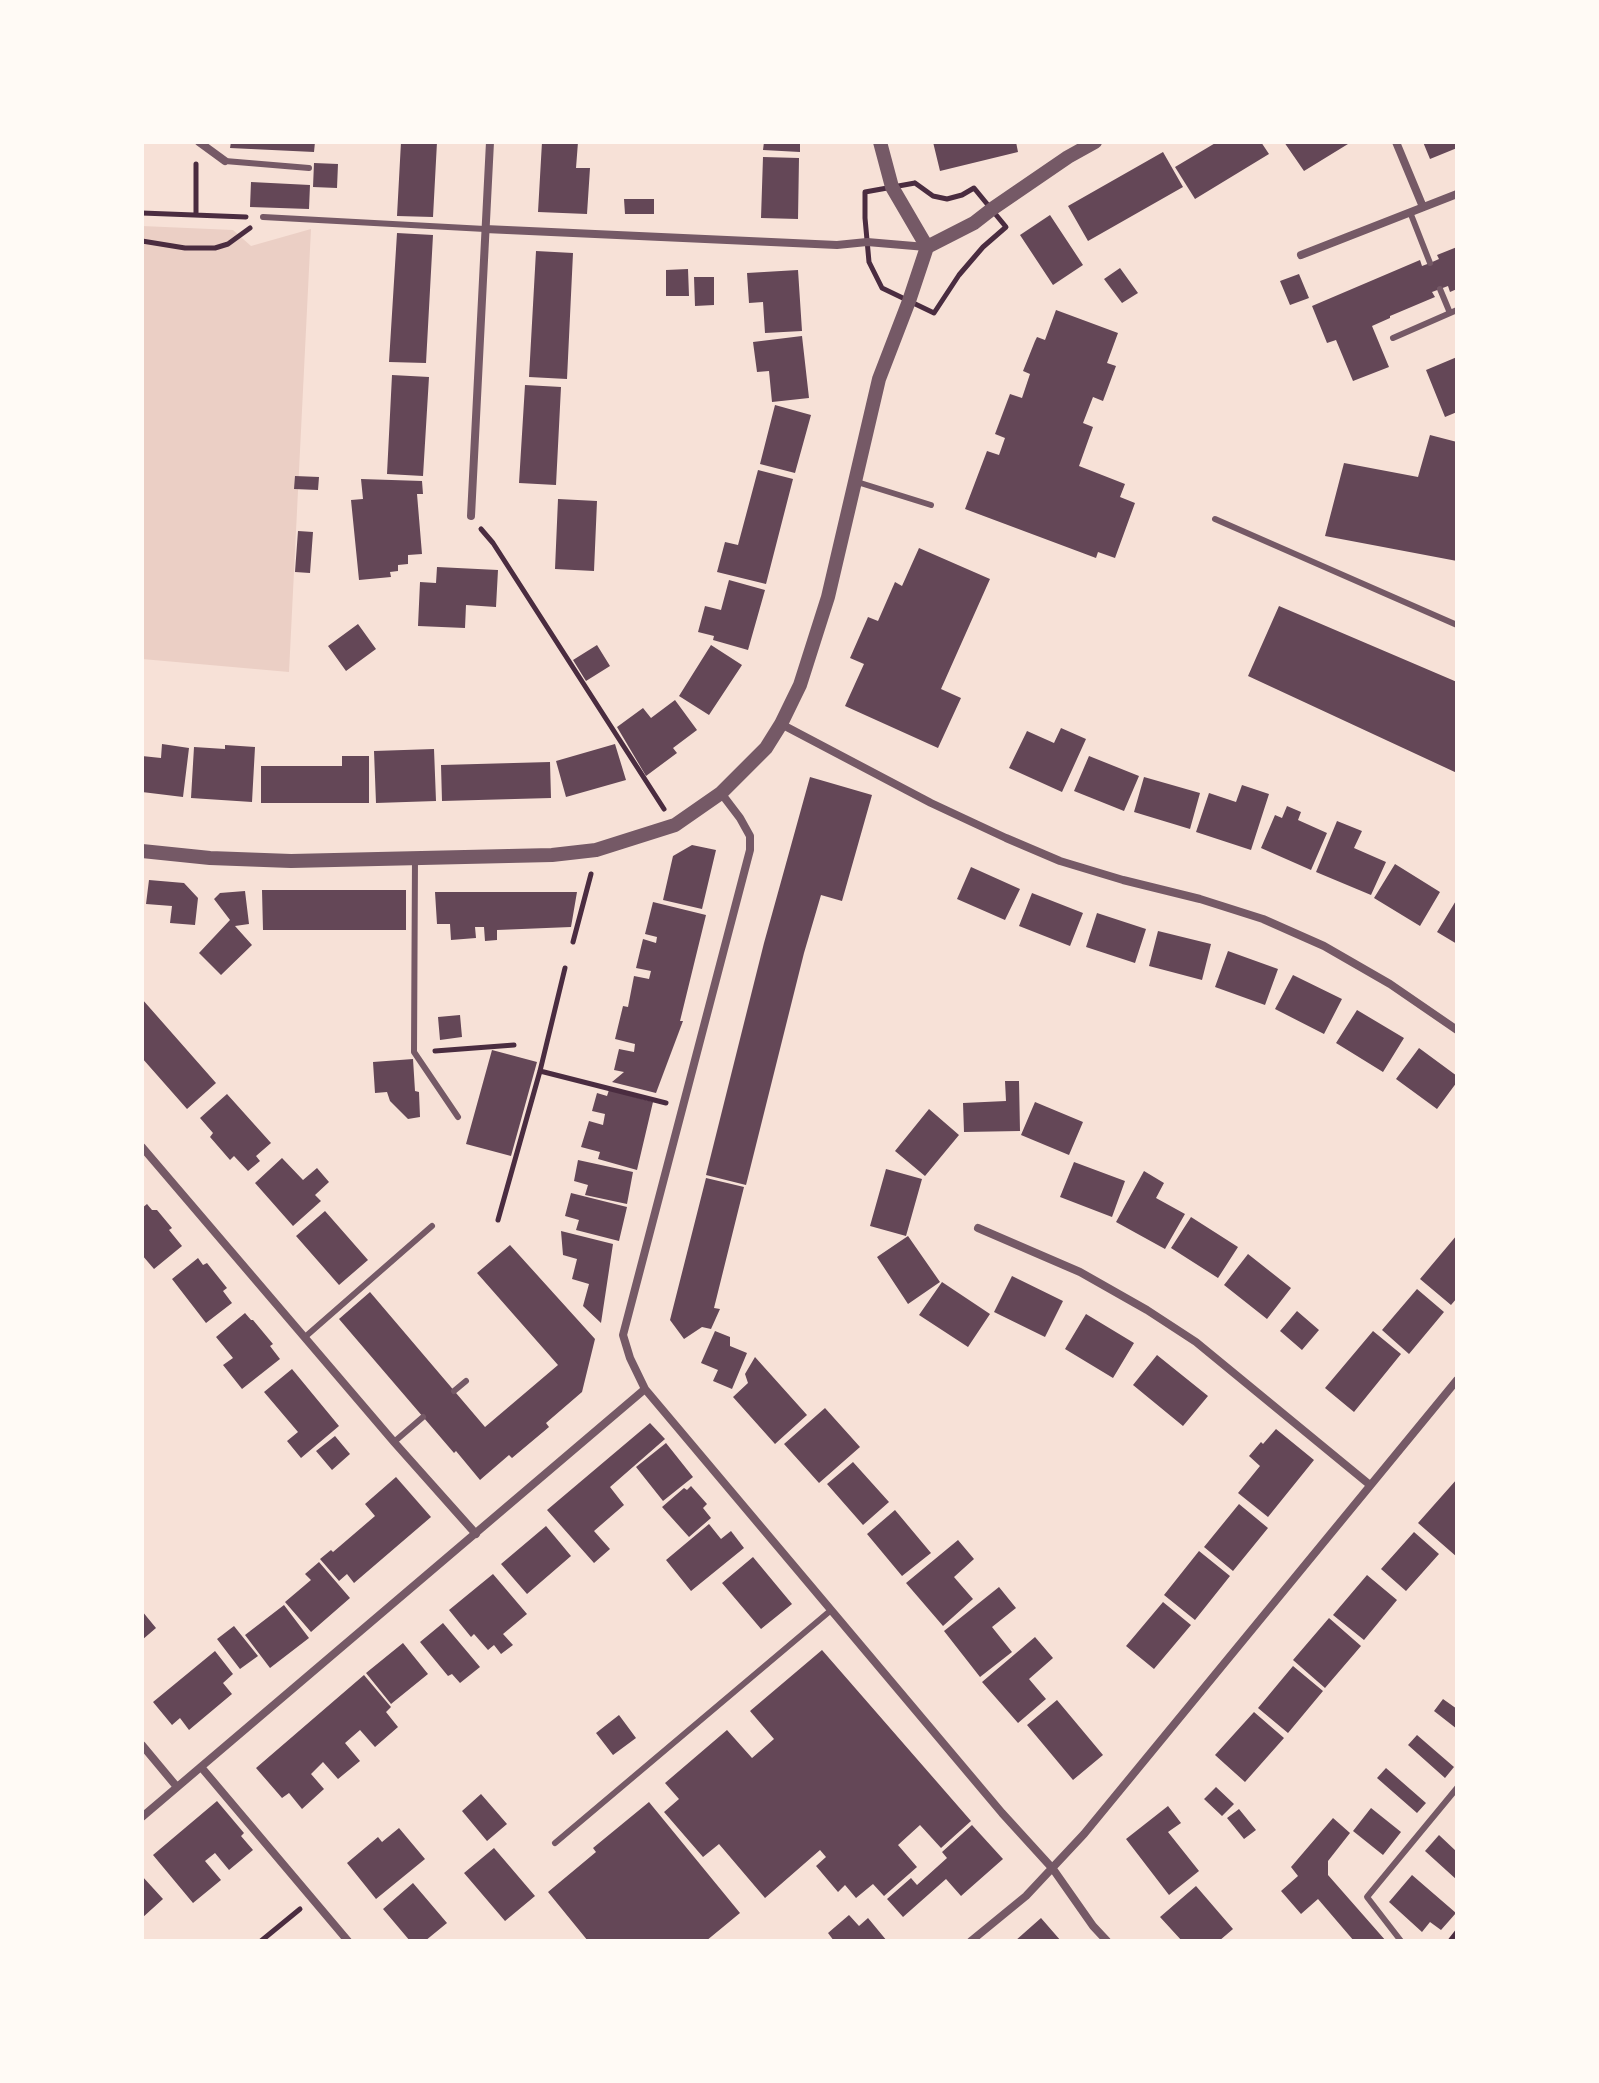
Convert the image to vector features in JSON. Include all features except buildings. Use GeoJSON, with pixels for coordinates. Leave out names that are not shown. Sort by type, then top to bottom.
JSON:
{"type":"FeatureCollection","features":[{"type":"Feature","properties":{"kind":"street"},"geometry":{"type":"LineString","coordinates":[[199,142],[225,161]]}},
{"type":"Feature","properties":{"kind":"street"},"geometry":{"type":"LineString","coordinates":[[471,516],[490,142]]}},
{"type":"Feature","properties":{"kind":"street"},"geometry":{"type":"LineString","coordinates":[[142,851],[210,858],[291,861],[552,855],[596,850],[675,825],[721,793],[766,748],[800,685],[828,597],[879,379],[927,247],[892,187],[880,142]]}},
{"type":"Feature","properties":{"kind":"street"},"geometry":{"type":"LineString","coordinates":[[485,229],[837,245],[867,242],[927,247],[974,223],[1095,142]]}},
{"type":"Feature","properties":{"kind":"street"},"geometry":{"type":"LineString","coordinates":[[1396,142],[1423,207]]}},
{"type":"Feature","properties":{"kind":"street"},"geometry":{"type":"LineString","coordinates":[[1301,255],[1457,194]]}},
{"type":"Feature","properties":{"kind":"street"},"geometry":{"type":"LineString","coordinates":[[781,724],[931,803],[1047,855],[1263,919],[1324,946],[1390,984],[1457,1030]]}},
{"type":"Feature","properties":{"kind":"street"},"geometry":{"type":"LineString","coordinates":[[721,793],[750,836],[750,850],[623,1335],[630,1358],[645,1389],[830,1611],[1053,1869],[1107,1941]]}},
{"type":"Feature","properties":{"kind":"street"},"geometry":{"type":"LineString","coordinates":[[142,1147],[476,1534]]}},
{"type":"Feature","properties":{"kind":"street"},"geometry":{"type":"LineString","coordinates":[[978,1228],[1080,1272],[1196,1342],[1370,1485]]}},
{"type":"Feature","properties":{"kind":"street"},"geometry":{"type":"LineString","coordinates":[[971,1941],[1026,1896],[1084,1834],[1457,1380]]}},
{"type":"Feature","properties":{"kind":"street"},"geometry":{"type":"LineString","coordinates":[[142,1817],[645,1389]]}},
{"type":"Feature","properties":{"kind":"street"},"geometry":{"type":"LineString","coordinates":[[142,1745],[177,1787]]}},
{"type":"Feature","properties":{"kind":"street"},"geometry":{"type":"LineString","coordinates":[[201,1767],[348,1941]]}},
{"type":"Feature","properties":{"kind":"lane"},"geometry":{"type":"LineString","coordinates":[[225,161],[309,168]]}},
{"type":"Feature","properties":{"kind":"lane"},"geometry":{"type":"LineString","coordinates":[[1410,212],[1430,263]]}},
{"type":"Feature","properties":{"kind":"lane"},"geometry":{"type":"LineString","coordinates":[[263,217],[485,229]]}},
{"type":"Feature","properties":{"kind":"lane"},"geometry":{"type":"LineString","coordinates":[[1393,338],[1453,312],[1440,289]]}},
{"type":"Feature","properties":{"kind":"lane"},"geometry":{"type":"LineString","coordinates":[[854,481],[931,505]]}},
{"type":"Feature","properties":{"kind":"lane"},"geometry":{"type":"LineString","coordinates":[[1215,519],[1457,625]]}},
{"type":"Feature","properties":{"kind":"lane"},"geometry":{"type":"LineString","coordinates":[[415,858],[414,1052],[458,1117]]}},
{"type":"Feature","properties":{"kind":"lane"},"geometry":{"type":"LineString","coordinates":[[305,1337],[432,1226]]}},
{"type":"Feature","properties":{"kind":"lane"},"geometry":{"type":"LineString","coordinates":[[454,1391],[466,1381]]}},
{"type":"Feature","properties":{"kind":"lane"},"geometry":{"type":"LineString","coordinates":[[394,1442],[423,1417]]}},
{"type":"Feature","properties":{"kind":"lane"},"geometry":{"type":"LineString","coordinates":[[555,1843],[830,1611]]}},
{"type":"Feature","properties":{"kind":"lane"},"geometry":{"type":"LineString","coordinates":[[1401,1941],[1367,1897],[1457,1788]]}},
{"type":"Feature","properties":{"kind":"path"},"geometry":{"type":"LineString","coordinates":[[196,155],[196,215]]}},
{"type":"Feature","properties":{"kind":"path"},"geometry":{"type":"LineString","coordinates":[[142,213],[263,217]]}},
{"type":"Feature","properties":{"kind":"path"},"geometry":{"type":"LineString","coordinates":[[142,241],[185,248],[215,248],[240,237],[263,217]]}},
{"type":"Feature","properties":{"kind":"path"},"geometry":{"type":"LineString","coordinates":[[471,516],[493,543],[675,825]]}},
{"type":"Feature","properties":{"kind":"path"},"geometry":{"type":"LineString","coordinates":[[573,942],[596,850]]}},
{"type":"Feature","properties":{"kind":"path"},"geometry":{"type":"LineString","coordinates":[[498,1220],[565,968]]}},
{"type":"Feature","properties":{"kind":"path"},"geometry":{"type":"LineString","coordinates":[[414,1052],[514,1045]]}},
{"type":"Feature","properties":{"kind":"path"},"geometry":{"type":"LineString","coordinates":[[540,1071],[683,1107]]}},
{"type":"Feature","properties":{"kind":"path"},"geometry":{"type":"LineString","coordinates":[[261,1941],[312,1899]]}},
{"type":"Feature","properties":{"kind":"path"},"geometry":{"type":"LineString","coordinates":[[1450,1941],[1457,1932]]}},
{"type":"Feature","properties":{"kind":"shaded area"},"geometry":{"type":"Polygon","coordinates":[[[142,226],[233,230],[251,246],[311,229],[289,672],[142,659],[142,226]]]}}]}
